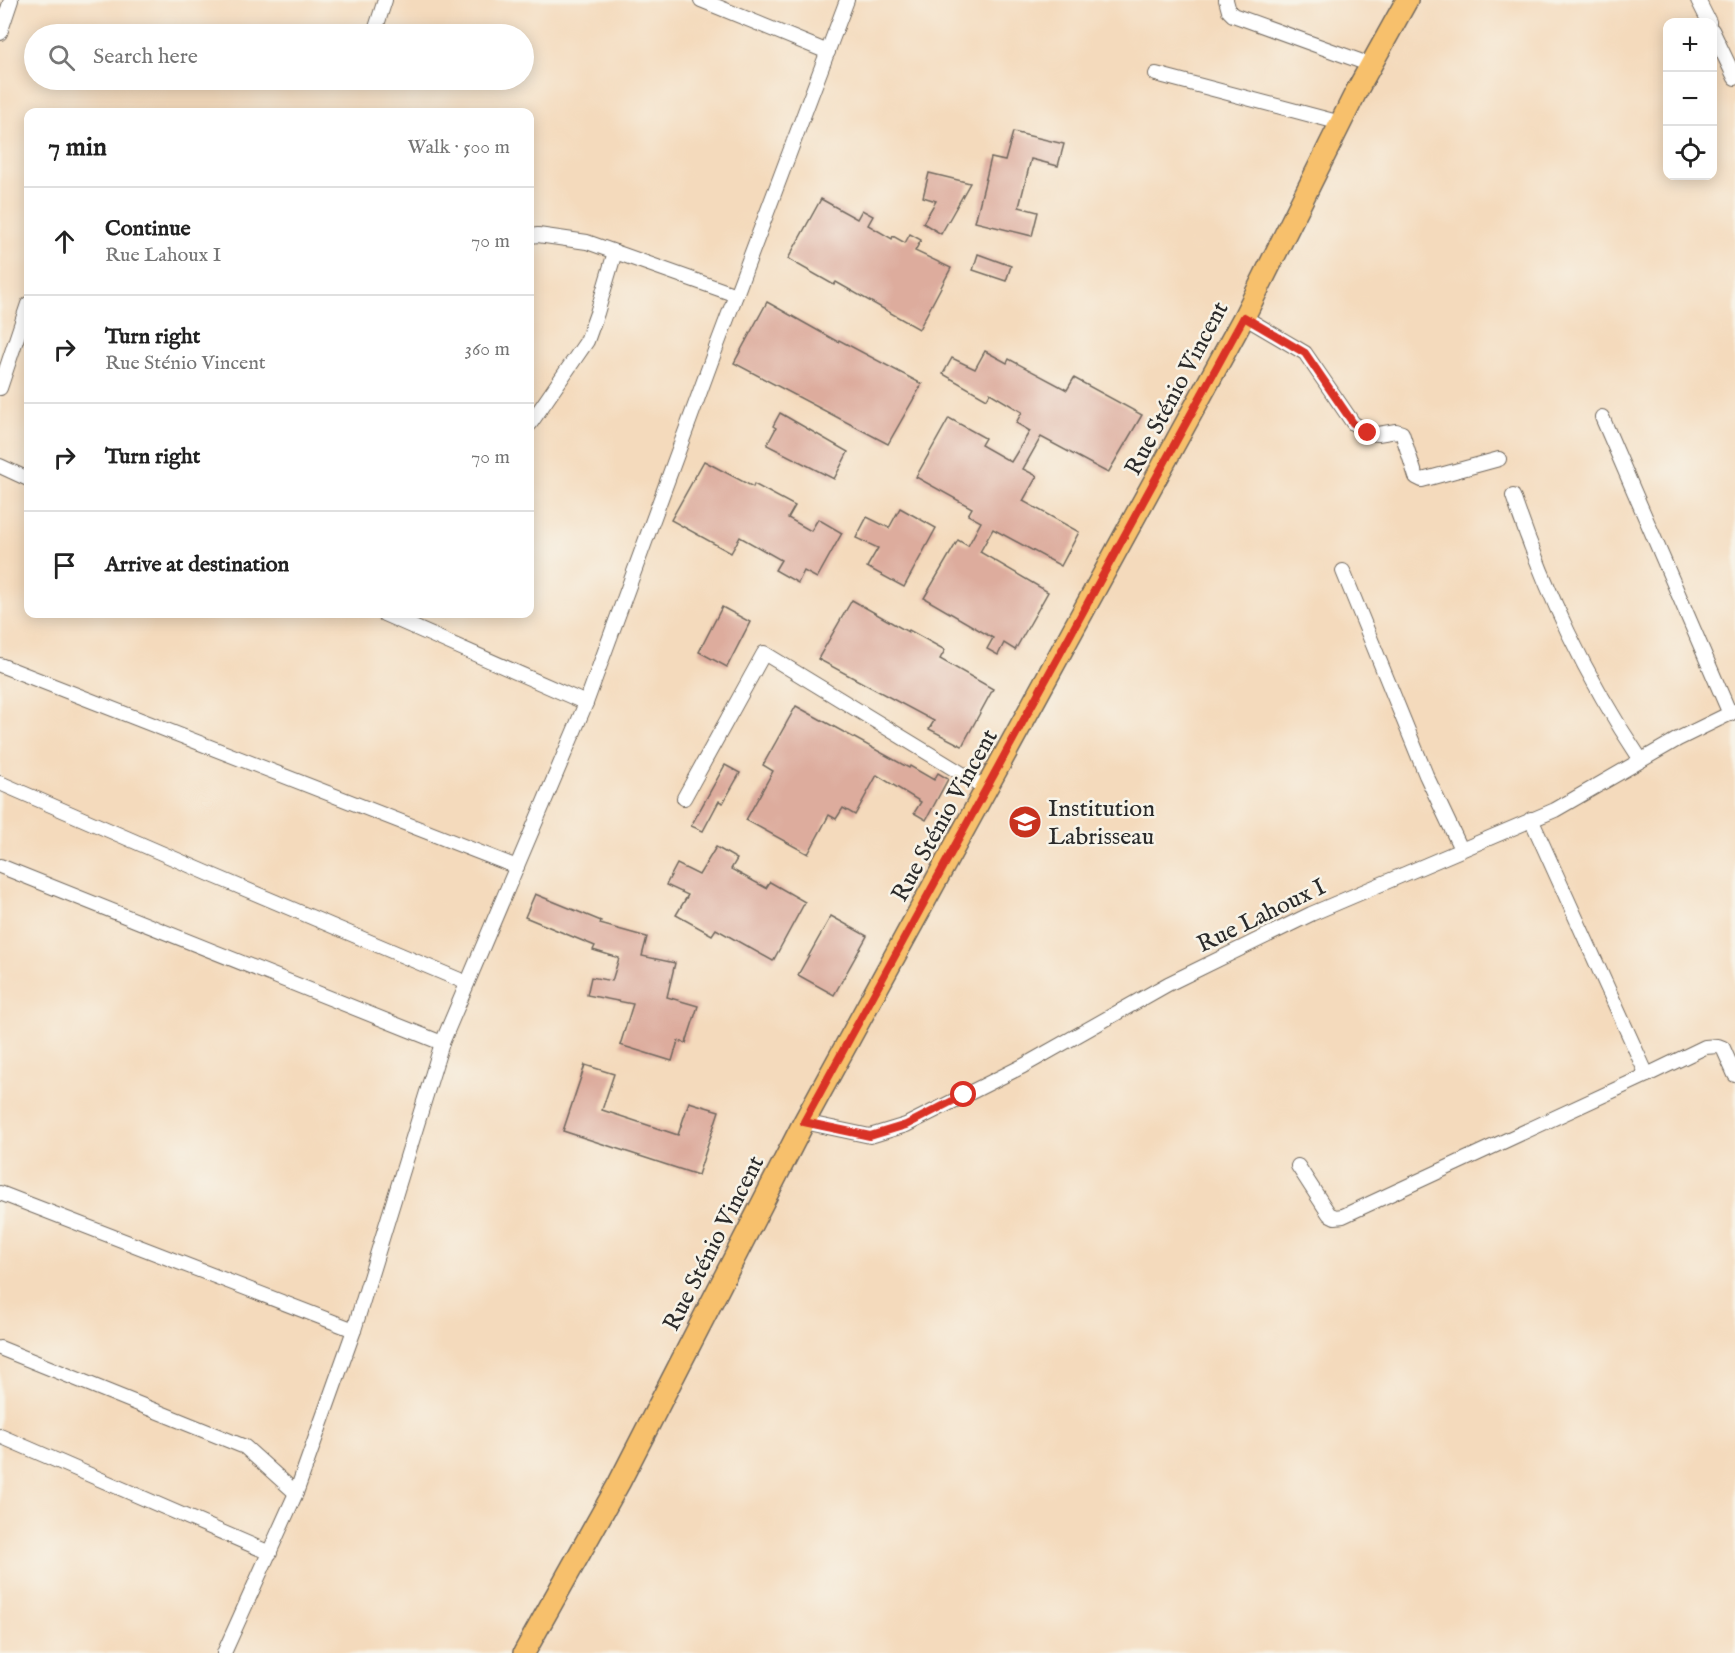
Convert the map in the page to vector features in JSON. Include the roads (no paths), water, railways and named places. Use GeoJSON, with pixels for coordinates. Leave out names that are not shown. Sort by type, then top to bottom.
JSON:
{"type":"FeatureCollection","features":[{"type":"Feature","properties":{"kind":"main road","name":"Rue Sténio Vincent"},"geometry":{"type":"LineString","coordinates":[[524,1653],[619,1483],[804,1122],[1244,317],[1341,123],[1407,0]]}},
{"type":"Feature","properties":{"kind":"street"},"geometry":{"type":"LineString","coordinates":[[0,33],[11,0]]}},
{"type":"Feature","properties":{"kind":"street"},"geometry":{"type":"LineString","coordinates":[[377,24],[385,0]]}},
{"type":"Feature","properties":{"kind":"street"},"geometry":{"type":"LineString","coordinates":[[701,0],[828,52]]}},
{"type":"Feature","properties":{"kind":"street"},"geometry":{"type":"LineString","coordinates":[[224,1653],[296,1493],[354,1330],[442,1042],[586,703],[847,0]]}},
{"type":"Feature","properties":{"kind":"street"},"geometry":{"type":"LineString","coordinates":[[1226,0],[1229,11],[1233,15],[1371,65]]}},
{"type":"Feature","properties":{"kind":"street"},"geometry":{"type":"LineString","coordinates":[[1698,0],[1707,18]]}},
{"type":"Feature","properties":{"kind":"street"},"geometry":{"type":"LineString","coordinates":[[1717,39],[1735,78]]}},
{"type":"Feature","properties":{"kind":"street"},"geometry":{"type":"LineString","coordinates":[[1156,74],[1341,123]]}},
{"type":"Feature","properties":{"kind":"street"},"geometry":{"type":"LineString","coordinates":[[534,236],[587,242],[736,295]]}},
{"type":"Feature","properties":{"kind":"street"},"geometry":{"type":"LineString","coordinates":[[534,417],[587,341],[615,252]]}},
{"type":"Feature","properties":{"kind":"street"},"geometry":{"type":"LineString","coordinates":[[0,388],[24,316]]}},
{"type":"Feature","properties":{"kind":"street"},"geometry":{"type":"LineString","coordinates":[[1244,317],[1305,353],[1353,423],[1368,433],[1395,431],[1402,433],[1416,477],[1422,480],[1499,459]]}},
{"type":"Feature","properties":{"kind":"street"},"geometry":{"type":"LineString","coordinates":[[1602,417],[1732,713]]}},
{"type":"Feature","properties":{"kind":"street"},"geometry":{"type":"LineString","coordinates":[[0,466],[24,477]]}},
{"type":"Feature","properties":{"kind":"street"},"geometry":{"type":"LineString","coordinates":[[1513,496],[1563,625],[1594,684],[1641,760]]}},
{"type":"Feature","properties":{"kind":"street"},"geometry":{"type":"LineString","coordinates":[[1343,571],[1426,775],[1461,849]]}},
{"type":"Feature","properties":{"kind":"street"},"geometry":{"type":"LineString","coordinates":[[393,618],[586,703]]}},
{"type":"Feature","properties":{"kind":"street"},"geometry":{"type":"LineString","coordinates":[[684,798],[764,654],[987,789]]}},
{"type":"Feature","properties":{"kind":"street"},"geometry":{"type":"LineString","coordinates":[[0,665],[517,867]]}},
{"type":"Feature","properties":{"kind":"street","name":"Rue Lahoux I"},"geometry":{"type":"LineString","coordinates":[[804,1122],[870,1136],[906,1125],[1023,1066],[1168,984],[1311,914],[1555,810],[1678,739],[1732,713]]}},
{"type":"Feature","properties":{"kind":"street"},"geometry":{"type":"LineString","coordinates":[[0,783],[467,983]]}},
{"type":"Feature","properties":{"kind":"street"},"geometry":{"type":"LineString","coordinates":[[1531,819],[1647,1075]]}},
{"type":"Feature","properties":{"kind":"street"},"geometry":{"type":"LineString","coordinates":[[0,866],[442,1042]]}},
{"type":"Feature","properties":{"kind":"street"},"geometry":{"type":"LineString","coordinates":[[1298,1166],[1329,1214],[1335,1217],[1343,1216],[1705,1047],[1723,1048],[1735,1075]]}},
{"type":"Feature","properties":{"kind":"street"},"geometry":{"type":"LineString","coordinates":[[0,1193],[354,1330]]}},
{"type":"Feature","properties":{"kind":"street"},"geometry":{"type":"LineString","coordinates":[[0,1348],[245,1447],[296,1493]]}},
{"type":"Feature","properties":{"kind":"street"},"geometry":{"type":"LineString","coordinates":[[0,1436],[270,1553]]}},
{"type":"Feature","properties":{"kind":"place","name":"Institution Labrisseau"},"geometry":{"type":"Point","coordinates":[1025,822]}}]}
